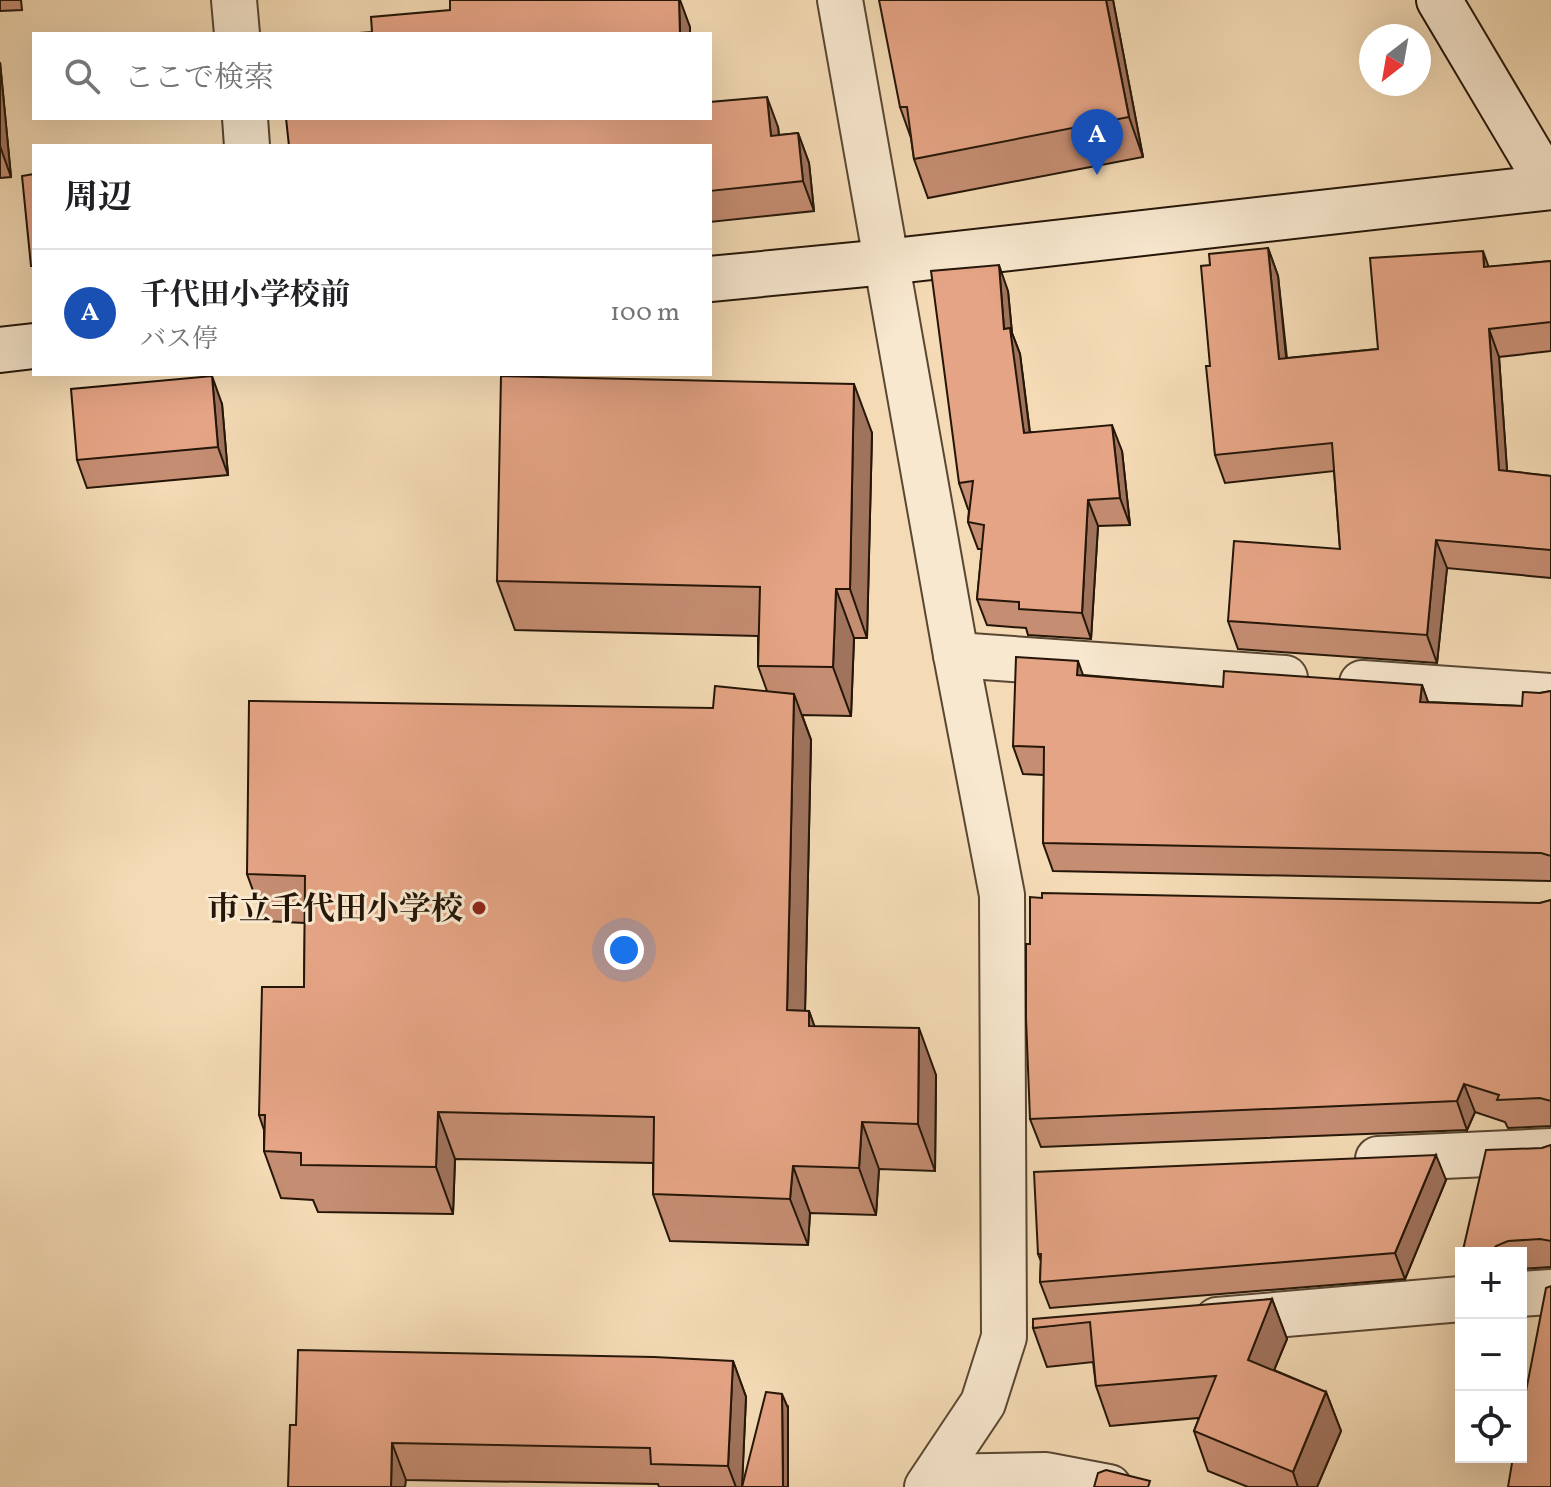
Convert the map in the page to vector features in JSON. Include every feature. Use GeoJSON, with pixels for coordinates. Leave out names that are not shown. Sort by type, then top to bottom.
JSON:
{"type":"FeatureCollection","features":[{"type":"Feature","properties":{"kind":"street"},"geometry":{"type":"LineString","coordinates":[[234,0],[237,32]]}},
{"type":"Feature","properties":{"kind":"street"},"geometry":{"type":"LineString","coordinates":[[840,0],[956,655],[1018,896],[1020,1336],[983,1403],[932,1482]]}},
{"type":"Feature","properties":{"kind":"street"},"geometry":{"type":"LineString","coordinates":[[712,279],[1551,187],[1439,0]]}},
{"type":"Feature","properties":{"kind":"street"},"geometry":{"type":"LineString","coordinates":[[245,120],[247,144]]}},
{"type":"Feature","properties":{"kind":"street"},"geometry":{"type":"LineString","coordinates":[[0,350],[32,346]]}},
{"type":"Feature","properties":{"kind":"street"},"geometry":{"type":"LineString","coordinates":[[956,655],[1551,696]]}},
{"type":"Feature","properties":{"kind":"street"},"geometry":{"type":"LineString","coordinates":[[1332,1161],[1551,1151]]}},
{"type":"Feature","properties":{"kind":"street"},"geometry":{"type":"LineString","coordinates":[[1527,1294],[1551,1292]]}},
{"type":"Feature","properties":{"kind":"street"},"geometry":{"type":"LineString","coordinates":[[1177,1323],[1455,1300]]}},
{"type":"Feature","properties":{"kind":"street"},"geometry":{"type":"LineString","coordinates":[[932,1482],[1046,1475],[1109,1487]]}},
{"type":"Feature","properties":{"kind":"building"},"geometry":{"type":"Polygon","coordinates":[[[450,0],[679,0],[680,32],[372,32],[371,17],[450,10],[450,0]]]}},
{"type":"Feature","properties":{"kind":"building"},"geometry":{"type":"Polygon","coordinates":[[[879,0],[1106,0],[1129,117],[914,159],[907,107],[900,107],[879,0]]]}},
{"type":"Feature","properties":{"kind":"building"},"geometry":{"type":"Polygon","coordinates":[[[767,97],[771,136],[798,133],[803,181],[712,191],[712,144],[289,144],[286,120],[712,120],[712,102],[767,97]]]}},
{"type":"Feature","properties":{"kind":"building"},"geometry":{"type":"Polygon","coordinates":[[[32,174],[32,266],[31,266],[22,176],[32,174]]]}},
{"type":"Feature","properties":{"kind":"building"},"geometry":{"type":"Polygon","coordinates":[[[1268,248],[1279,359],[1378,349],[1370,258],[1483,251],[1484,267],[1551,261],[1551,322],[1489,329],[1499,470],[1551,476],[1551,550],[1436,540],[1427,635],[1228,621],[1234,541],[1340,549],[1332,443],[1215,455],[1206,366],[1210,366],[1201,266],[1210,265],[1209,254],[1268,248]]]}},
{"type":"Feature","properties":{"kind":"building"},"geometry":{"type":"Polygon","coordinates":[[[999,265],[1004,329],[1010,328],[1024,433],[1112,425],[1120,498],[1088,500],[1082,613],[1019,609],[1019,602],[977,599],[984,525],[968,522],[973,481],[959,483],[931,271],[999,265]]]}},
{"type":"Feature","properties":{"kind":"building"},"geometry":{"type":"Polygon","coordinates":[[[212,376],[218,447],[77,460],[71,389],[212,376]]]}},
{"type":"Feature","properties":{"kind":"building"},"geometry":{"type":"Polygon","coordinates":[[[501,376],[854,384],[850,589],[836,589],[833,667],[758,666],[760,587],[497,581],[501,376]]]}},
{"type":"Feature","properties":{"kind":"building"},"geometry":{"type":"Polygon","coordinates":[[[1016,657],[1078,661],[1077,675],[1223,687],[1224,671],[1422,685],[1420,702],[1522,706],[1523,692],[1551,691],[1551,856],[1541,853],[1043,843],[1044,747],[1013,746],[1016,657]]]}},
{"type":"Feature","properties":{"kind":"building"},"geometry":{"type":"Polygon","coordinates":[[[715,686],[794,694],[787,1010],[809,1011],[809,1026],[919,1028],[918,1124],[862,1122],[859,1168],[793,1166],[790,1199],[653,1194],[654,1117],[438,1112],[436,1167],[301,1165],[301,1153],[264,1151],[265,1115],[259,1115],[262,987],[304,987],[305,876],[247,874],[249,701],[713,708],[715,686]]]}},
{"type":"Feature","properties":{"kind":"building"},"geometry":{"type":"Polygon","coordinates":[[[1042,893],[1540,903],[1551,900],[1551,1101],[1540,1098],[1497,1100],[1499,1095],[1464,1084],[1457,1101],[1030,1119],[1026,944],[1030,944],[1030,897],[1042,898],[1042,893]]]}},
{"type":"Feature","properties":{"kind":"building"},"geometry":{"type":"Polygon","coordinates":[[[1551,1145],[1551,1241],[1508,1241],[1495,1247],[1464,1247],[1486,1150],[1551,1145]]]}},
{"type":"Feature","properties":{"kind":"building"},"geometry":{"type":"Polygon","coordinates":[[[1436,1155],[1395,1253],[1040,1282],[1041,1254],[1038,1254],[1034,1172],[1436,1155]]]}},
{"type":"Feature","properties":{"kind":"building"},"geometry":{"type":"Polygon","coordinates":[[[1551,1286],[1551,1487],[1508,1487],[1512,1463],[1527,1463],[1527,1386],[1546,1288],[1551,1286]]]}},
{"type":"Feature","properties":{"kind":"building"},"geometry":{"type":"Polygon","coordinates":[[[1272,1299],[1248,1360],[1326,1392],[1293,1472],[1194,1431],[1216,1376],[1096,1386],[1090,1322],[1033,1328],[1033,1319],[1272,1299]]]}},
{"type":"Feature","properties":{"kind":"building"},"geometry":{"type":"Polygon","coordinates":[[[298,1350],[733,1361],[728,1466],[651,1464],[650,1448],[392,1443],[391,1487],[288,1487],[290,1425],[296,1425],[298,1350]]]}},
{"type":"Feature","properties":{"kind":"building"},"geometry":{"type":"Polygon","coordinates":[[[766,1392],[782,1394],[783,1487],[742,1487],[766,1392]]]}},
{"type":"Feature","properties":{"kind":"building"},"geometry":{"type":"Polygon","coordinates":[[[1106,1470],[1150,1481],[1148,1487],[1094,1487],[1098,1473],[1106,1470]]]}},
{"type":"Feature","properties":{"kind":"place","name":"千代田小学校前"},"geometry":{"type":"Point","coordinates":[1097,175]}},
{"type":"Feature","properties":{"kind":"place","name":"市立千代田小学校"},"geometry":{"type":"Point","coordinates":[479,908]}}]}
